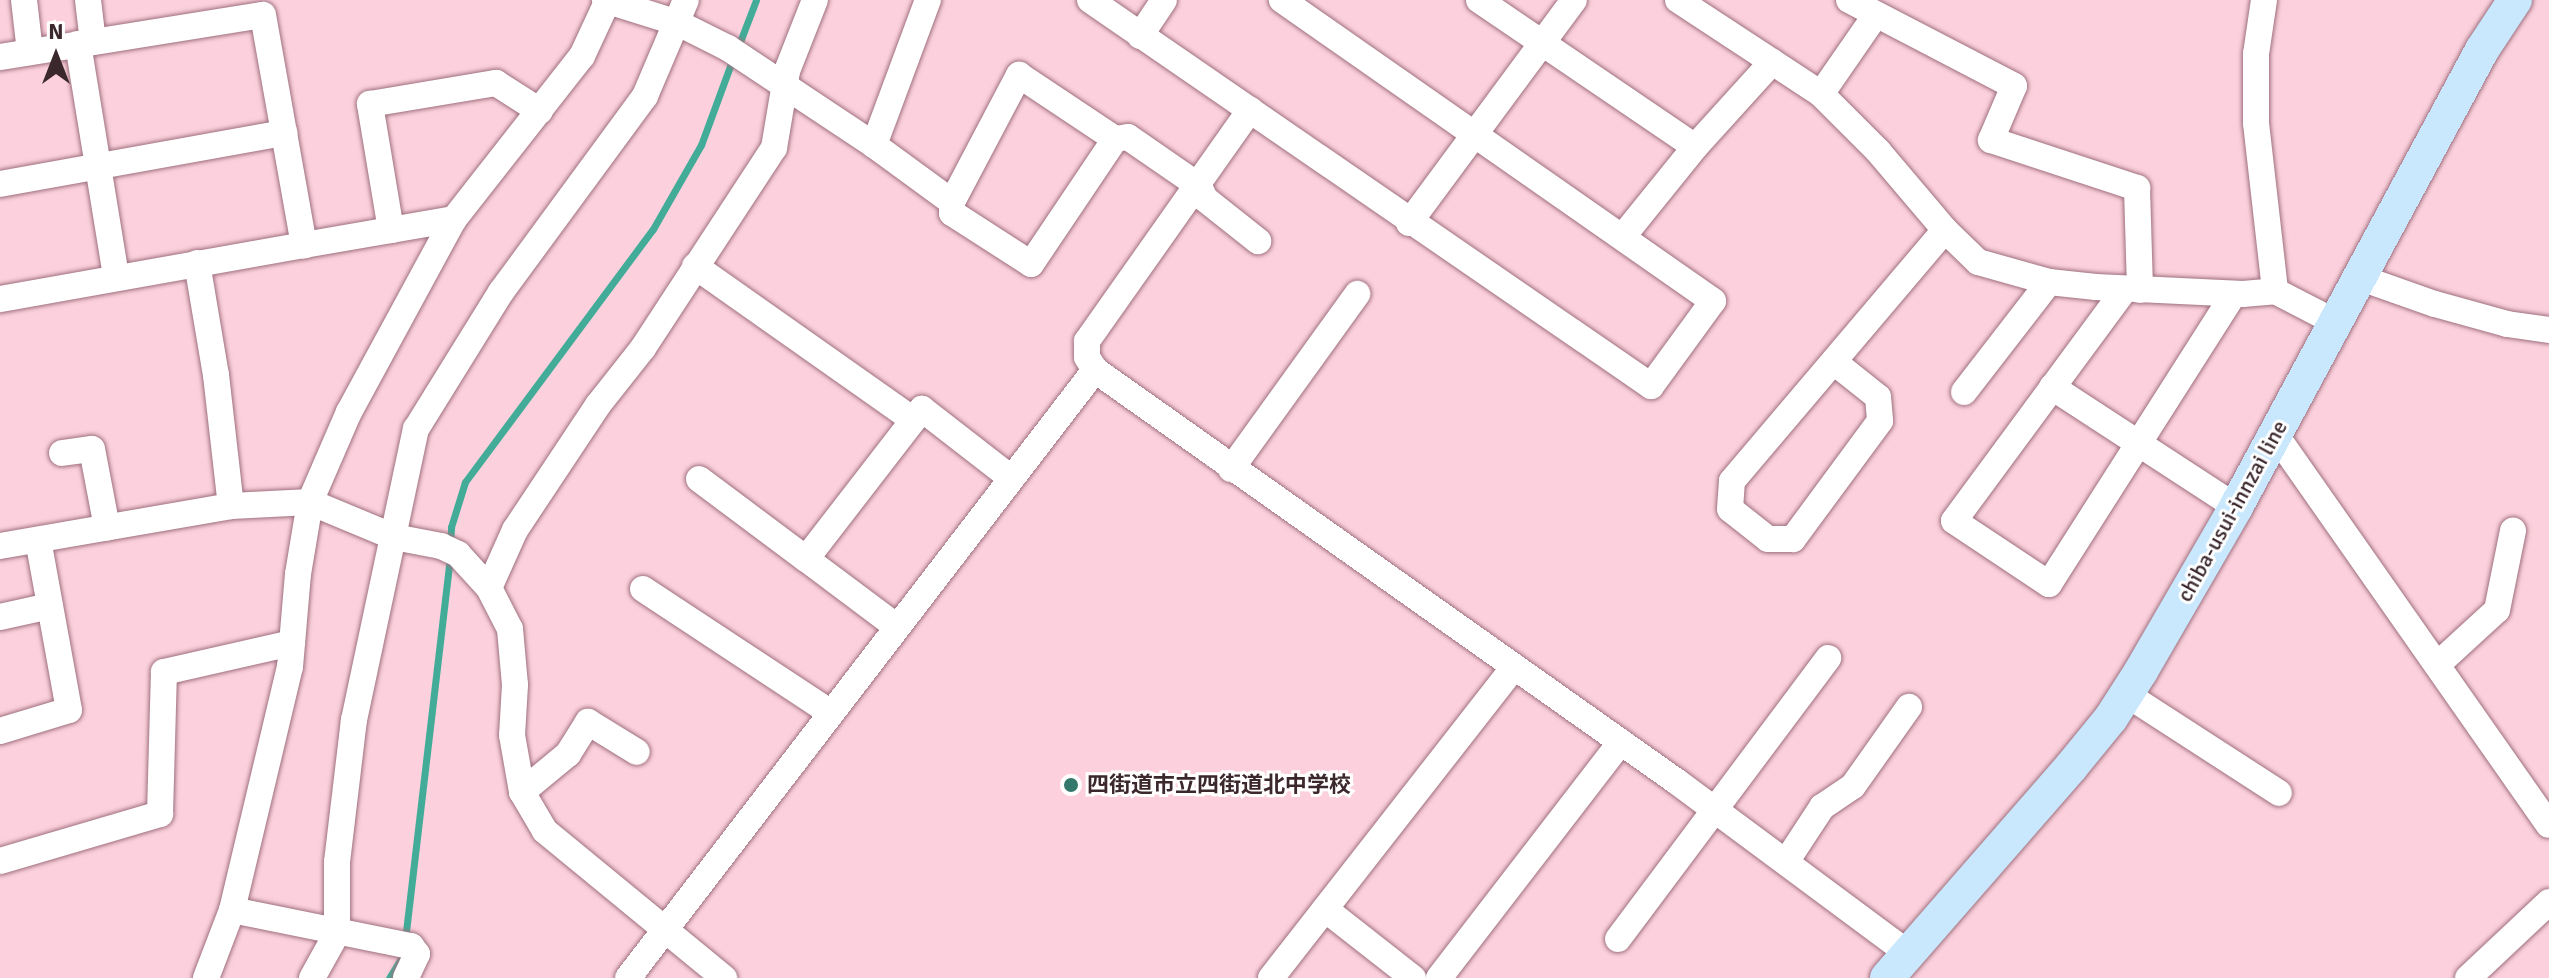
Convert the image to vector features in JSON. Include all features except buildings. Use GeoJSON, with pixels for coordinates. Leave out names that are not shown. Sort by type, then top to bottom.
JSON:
{"type":"FeatureCollection","features":[{"type":"Feature","properties":{"kind":"main road","name":"chiba-usui-innzai line"},"geometry":{"type":"LineString","coordinates":[[1897,966],[2071,767],[2126,694],[2236,507],[2482,50],[2515,0]]}},
{"type":"Feature","properties":{"kind":"street"},"geometry":{"type":"LineString","coordinates":[[24,0],[30,52]]}},
{"type":"Feature","properties":{"kind":"street"},"geometry":{"type":"LineString","coordinates":[[88,0],[86,43],[98,164],[116,277]]}},
{"type":"Feature","properties":{"kind":"street"},"geometry":{"type":"LineString","coordinates":[[206,978],[232,910],[290,667],[310,502],[349,412],[454,219],[582,56],[607,0],[682,12],[735,54],[874,145],[952,202]]}},
{"type":"Feature","properties":{"kind":"street"},"geometry":{"type":"LineString","coordinates":[[489,588],[515,530],[598,405],[643,348],[774,148],[787,71],[815,0]]}},
{"type":"Feature","properties":{"kind":"street"},"geometry":{"type":"LineString","coordinates":[[874,145],[928,0]]}},
{"type":"Feature","properties":{"kind":"street"},"geometry":{"type":"LineString","coordinates":[[1090,0],[1409,223],[1651,386],[1713,301],[1624,235],[1282,0]]}},
{"type":"Feature","properties":{"kind":"street"},"geometry":{"type":"LineString","coordinates":[[1140,36],[1164,0]]}},
{"type":"Feature","properties":{"kind":"street"},"geometry":{"type":"LineString","coordinates":[[1479,0],[1695,147]]}},
{"type":"Feature","properties":{"kind":"street"},"geometry":{"type":"LineString","coordinates":[[1409,223],[1574,0]]}},
{"type":"Feature","properties":{"kind":"street"},"geometry":{"type":"LineString","coordinates":[[1678,0],[1821,94],[1878,151],[1945,230],[1978,262],[2049,282],[2234,294],[2275,291],[2337,323]]}},
{"type":"Feature","properties":{"kind":"street"},"geometry":{"type":"LineString","coordinates":[[1849,0],[2014,86],[1991,140],[2137,188],[2133,289],[2052,387],[1954,521],[2049,584],[2234,294]]}},
{"type":"Feature","properties":{"kind":"street"},"geometry":{"type":"LineString","coordinates":[[2264,0],[2256,54],[2256,123],[2275,291]]}},
{"type":"Feature","properties":{"kind":"street"},"geometry":{"type":"LineString","coordinates":[[312,978],[337,933],[337,862],[354,720],[416,429],[501,292],[645,96],[682,12]]}},
{"type":"Feature","properties":{"kind":"street"},"geometry":{"type":"LineString","coordinates":[[0,57],[263,15],[304,245]]}},
{"type":"Feature","properties":{"kind":"street"},"geometry":{"type":"LineString","coordinates":[[1821,94],[1875,16]]}},
{"type":"Feature","properties":{"kind":"street"},"geometry":{"type":"LineString","coordinates":[[1624,235],[1695,147],[1772,62]]}},
{"type":"Feature","properties":{"kind":"street"},"geometry":{"type":"LineString","coordinates":[[1115,139],[1031,264],[952,213],[952,202],[1019,75],[1115,139],[1128,137],[1199,186],[1205,199],[1258,241]]}},
{"type":"Feature","properties":{"kind":"street"},"geometry":{"type":"LineString","coordinates":[[391,230],[370,104],[496,83],[540,111]]}},
{"type":"Feature","properties":{"kind":"street"},"geometry":{"type":"LineString","coordinates":[[1250,110],[1087,341],[1087,357],[1095,370],[1786,862],[1897,966]]}},
{"type":"Feature","properties":{"kind":"street"},"geometry":{"type":"LineString","coordinates":[[0,184],[284,133]]}},
{"type":"Feature","properties":{"kind":"street"},"geometry":{"type":"LineString","coordinates":[[0,299],[454,219]]}},
{"type":"Feature","properties":{"kind":"street"},"geometry":{"type":"LineString","coordinates":[[1834,362],[1878,397],[1880,421],[1793,539],[1768,539],[1730,509],[1732,481],[1945,230]]}},
{"type":"Feature","properties":{"kind":"street"},"geometry":{"type":"LineString","coordinates":[[197,263],[216,375],[231,506]]}},
{"type":"Feature","properties":{"kind":"street"},"geometry":{"type":"LineString","coordinates":[[695,266],[913,420]]}},
{"type":"Feature","properties":{"kind":"street"},"geometry":{"type":"LineString","coordinates":[[2361,278],[2435,304],[2507,324],[2549,330]]}},
{"type":"Feature","properties":{"kind":"street"},"geometry":{"type":"LineString","coordinates":[[1964,392],[2049,282]]}},
{"type":"Feature","properties":{"kind":"street"},"geometry":{"type":"LineString","coordinates":[[1231,469],[1357,294]]}},
{"type":"Feature","properties":{"kind":"street"},"geometry":{"type":"LineString","coordinates":[[628,978],[1095,370]]}},
{"type":"Feature","properties":{"kind":"street"},"geometry":{"type":"LineString","coordinates":[[2052,387],[2236,507]]}},
{"type":"Feature","properties":{"kind":"street"},"geometry":{"type":"LineString","coordinates":[[806,559],[922,409],[1011,478]]}},
{"type":"Feature","properties":{"kind":"street"},"geometry":{"type":"LineString","coordinates":[[2275,434],[2549,825]]}},
{"type":"Feature","properties":{"kind":"street"},"geometry":{"type":"LineString","coordinates":[[62,453],[92,449],[107,528]]}},
{"type":"Feature","properties":{"kind":"street"},"geometry":{"type":"LineString","coordinates":[[699,479],[897,627]]}},
{"type":"Feature","properties":{"kind":"street"},"geometry":{"type":"LineString","coordinates":[[0,546],[231,506],[310,502],[394,537],[449,550],[489,588],[510,629],[515,685],[512,735],[522,792],[545,831],[724,978]]}},
{"type":"Feature","properties":{"kind":"street"},"geometry":{"type":"LineString","coordinates":[[2437,665],[2497,610],[2513,531]]}},
{"type":"Feature","properties":{"kind":"street"},"geometry":{"type":"LineString","coordinates":[[0,731],[69,710],[38,540]]}},
{"type":"Feature","properties":{"kind":"street"},"geometry":{"type":"LineString","coordinates":[[643,589],[831,713]]}},
{"type":"Feature","properties":{"kind":"street"},"geometry":{"type":"LineString","coordinates":[[0,617],[50,606]]}},
{"type":"Feature","properties":{"kind":"street"},"geometry":{"type":"LineString","coordinates":[[0,861],[160,814],[164,672],[292,643]]}},
{"type":"Feature","properties":{"kind":"street"},"geometry":{"type":"LineString","coordinates":[[1618,939],[1828,658]]}},
{"type":"Feature","properties":{"kind":"street"},"geometry":{"type":"LineString","coordinates":[[1271,978],[1514,667]]}},
{"type":"Feature","properties":{"kind":"street"},"geometry":{"type":"LineString","coordinates":[[2126,694],[2279,793]]}},
{"type":"Feature","properties":{"kind":"street"},"geometry":{"type":"LineString","coordinates":[[1786,862],[1822,807],[1853,786],[1909,707]]}},
{"type":"Feature","properties":{"kind":"street"},"geometry":{"type":"LineString","coordinates":[[522,792],[568,754],[588,722],[637,752]]}},
{"type":"Feature","properties":{"kind":"street"},"geometry":{"type":"LineString","coordinates":[[1439,978],[1621,742]]}},
{"type":"Feature","properties":{"kind":"street"},"geometry":{"type":"LineString","coordinates":[[2468,978],[2549,902]]}},
{"type":"Feature","properties":{"kind":"street"},"geometry":{"type":"LineString","coordinates":[[1325,909],[1413,978]]}},
{"type":"Feature","properties":{"kind":"street"},"geometry":{"type":"LineString","coordinates":[[232,910],[405,946],[417,954],[406,978]]}},
{"type":"Feature","properties":{"kind":"waterway"},"geometry":{"type":"LineString","coordinates":[[738,47],[756,0]]}},
{"type":"Feature","properties":{"kind":"waterway"},"geometry":{"type":"LineString","coordinates":[[450,543],[451,527],[465,482],[653,229],[701,145],[733,58]]}},
{"type":"Feature","properties":{"kind":"waterway"},"geometry":{"type":"LineString","coordinates":[[405,940],[450,555]]}},
{"type":"Feature","properties":{"kind":"waterway"},"geometry":{"type":"LineString","coordinates":[[389,978],[403,956]]}},
{"type":"Feature","properties":{"kind":"place","name":"四街道市立四街道北中学校"},"geometry":{"type":"Point","coordinates":[1071,785]}}]}
